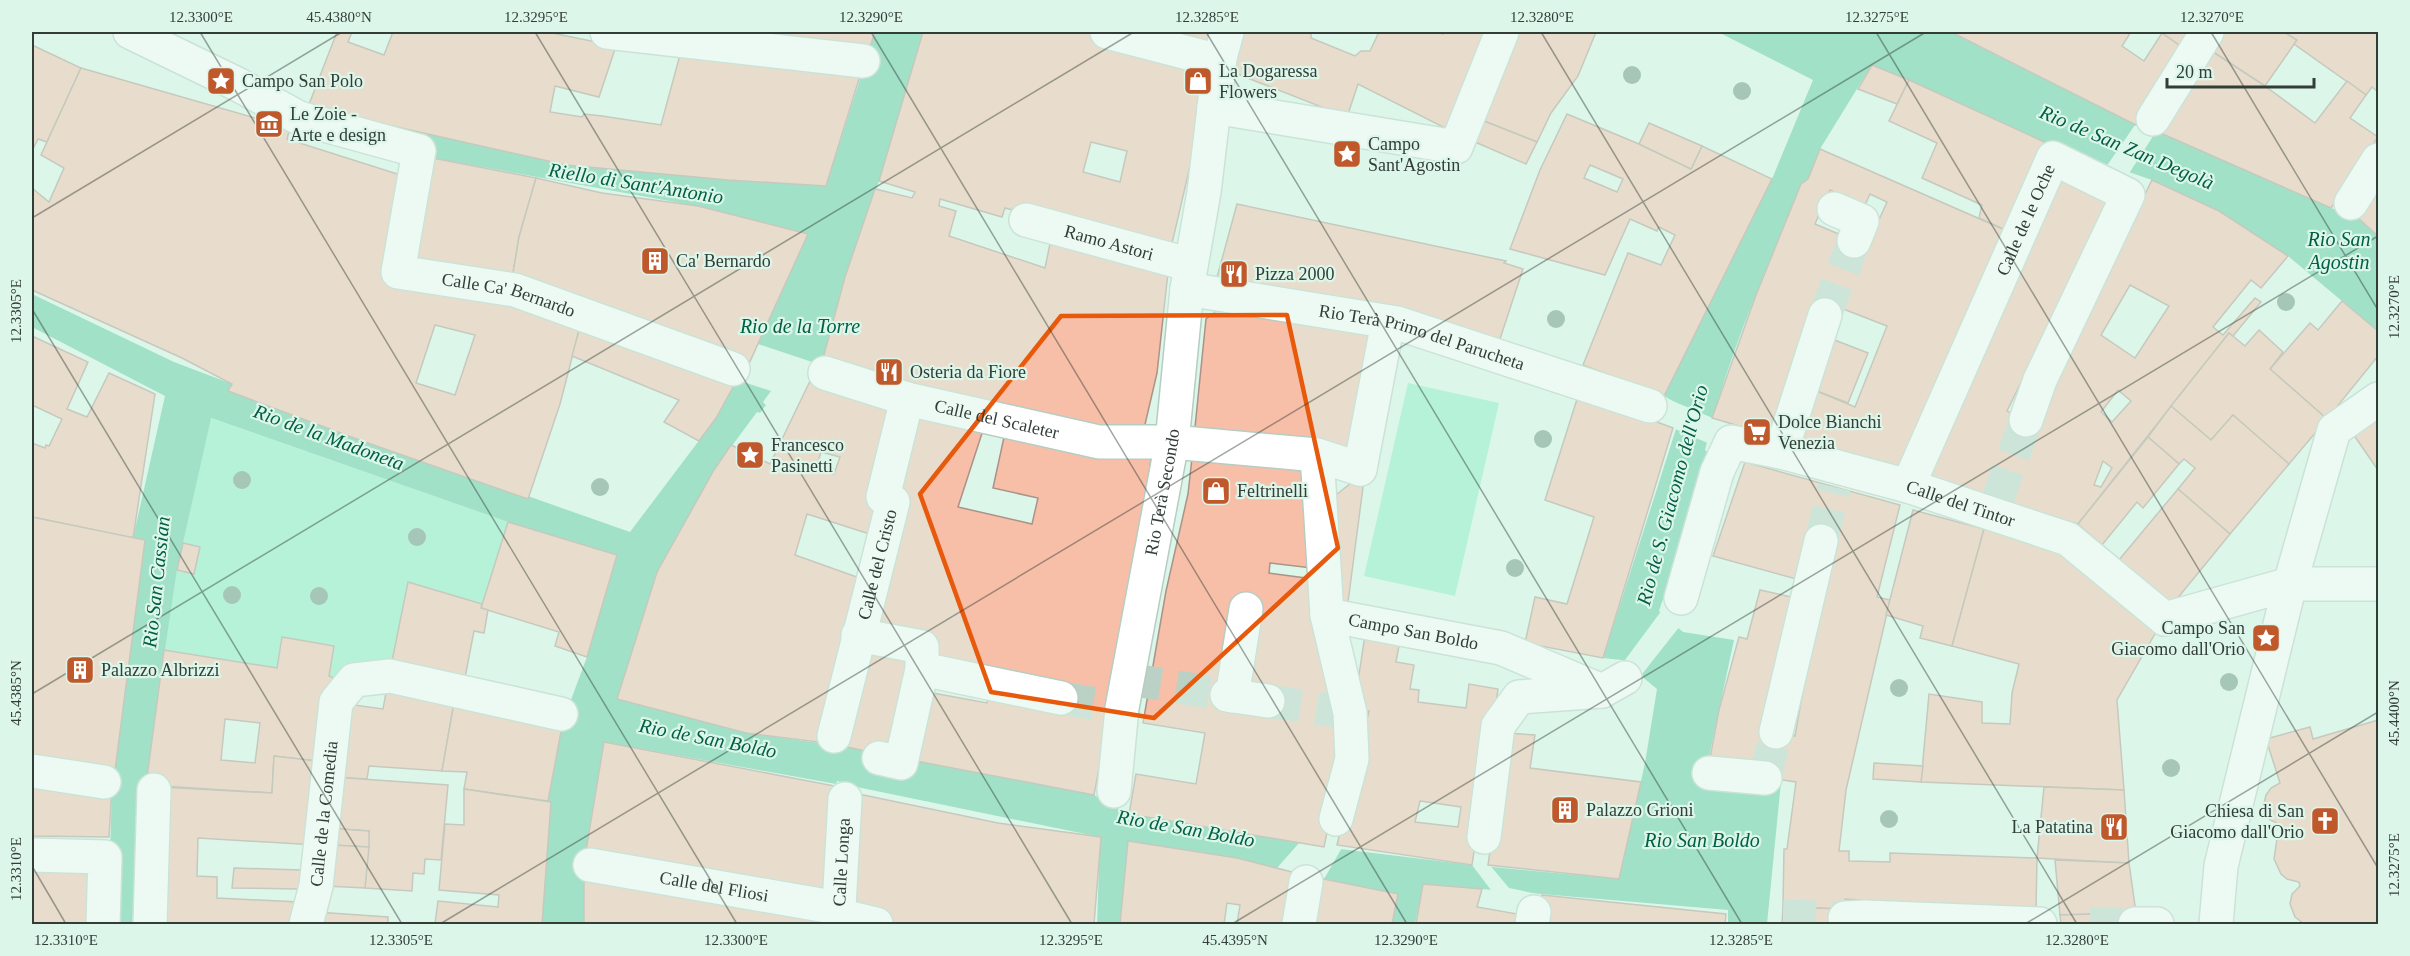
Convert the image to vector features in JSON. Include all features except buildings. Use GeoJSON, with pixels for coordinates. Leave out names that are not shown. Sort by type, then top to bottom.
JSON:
{"type":"FeatureCollection","features":[{"type":"Feature","properties":{"kind":"street","name":"Calle Ca' Bernardo"},"geometry":{"type":"LineString","coordinates":[[130,32],[237,84],[299,118],[419,151],[398,272],[515,290],[733,369]]}},
{"type":"Feature","properties":{"kind":"street"},"geometry":{"type":"LineString","coordinates":[[607,32],[863,61]]}},
{"type":"Feature","properties":{"kind":"street"},"geometry":{"type":"LineString","coordinates":[[1107,32],[1215,60],[1224,45]]}},
{"type":"Feature","properties":{"kind":"street"},"geometry":{"type":"LineString","coordinates":[[1224,45],[1214,107],[1456,147],[1502,32]]}},
{"type":"Feature","properties":{"kind":"street"},"geometry":{"type":"LineString","coordinates":[[2153,119],[2207,32]]}},
{"type":"Feature","properties":{"kind":"street","name":"Rio Terà Secondo"},"geometry":{"type":"LineString","coordinates":[[1114,791],[1122,708],[1172,442],[1189,277],[1204,192],[1214,107]]}},
{"type":"Feature","properties":{"kind":"street","name":"Calle de le Oche"},"geometry":{"type":"LineString","coordinates":[[1908,486],[2053,158],[2128,195],[2040,380],[2026,420]]}},
{"type":"Feature","properties":{"kind":"street"},"geometry":{"type":"LineString","coordinates":[[2351,203],[2379,160]]}},
{"type":"Feature","properties":{"kind":"street"},"geometry":{"type":"LineString","coordinates":[[1834,209],[1862,221],[1854,240]]}},
{"type":"Feature","properties":{"kind":"street","name":"Ramo Astori"},"geometry":{"type":"LineString","coordinates":[[1026,220],[1189,277]]}},
{"type":"Feature","properties":{"kind":"street","name":"Rio Terà Primo del Parucheta"},"geometry":{"type":"LineString","coordinates":[[1189,277],[1397,323],[1650,406]]}},
{"type":"Feature","properties":{"kind":"street"},"geometry":{"type":"LineString","coordinates":[[1781,452],[1825,315]]}},
{"type":"Feature","properties":{"kind":"street"},"geometry":{"type":"LineString","coordinates":[[1319,506],[1360,469],[1388,322]]}},
{"type":"Feature","properties":{"kind":"street","name":"Calle del Scaleter"},"geometry":{"type":"LineString","coordinates":[[825,374],[907,399],[1099,442],[1172,442],[1315,455],[1360,469]]}},
{"type":"Feature","properties":{"kind":"street","name":"Calle del Cristo"},"geometry":{"type":"LineString","coordinates":[[834,736],[893,502],[883,497],[907,399]]}},
{"type":"Feature","properties":{"kind":"street"},"geometry":{"type":"LineString","coordinates":[[2216,924],[2221,866],[2290,584],[2334,430],[2379,399]]}},
{"type":"Feature","properties":{"kind":"street","name":"Calle del Tintor"},"geometry":{"type":"LineString","coordinates":[[1681,598],[1717,472],[1731,442],[1781,452],[1837,477],[1908,486],[1995,507],[2068,539],[2164,619],[2290,584]]}},
{"type":"Feature","properties":{"kind":"street","name":"Campo San Boldo"},"geometry":{"type":"LineString","coordinates":[[1315,455],[1327,615],[1500,648],[1614,685],[1519,697],[1498,726],[1484,837]]}},
{"type":"Feature","properties":{"kind":"street"},"geometry":{"type":"LineString","coordinates":[[1776,732],[1821,541]]}},
{"type":"Feature","properties":{"kind":"street"},"geometry":{"type":"LineString","coordinates":[[2290,584],[2379,584]]}},
{"type":"Feature","properties":{"kind":"street"},"geometry":{"type":"LineString","coordinates":[[1246,609],[1229,695],[1268,701]]}},
{"type":"Feature","properties":{"kind":"street"},"geometry":{"type":"LineString","coordinates":[[1327,615],[1350,713]]}},
{"type":"Feature","properties":{"kind":"street"},"geometry":{"type":"LineString","coordinates":[[1336,819],[1352,759],[1350,713],[1362,621]]}},
{"type":"Feature","properties":{"kind":"street"},"geometry":{"type":"LineString","coordinates":[[858,635],[922,646],[921,669],[901,763],[879,758]]}},
{"type":"Feature","properties":{"kind":"street"},"geometry":{"type":"LineString","coordinates":[[921,669],[1061,698]]}},
{"type":"Feature","properties":{"kind":"street","name":"Calle de la Comedia"},"geometry":{"type":"LineString","coordinates":[[306,924],[316,886],[336,702],[354,680],[390,676],[561,714]]}},
{"type":"Feature","properties":{"kind":"street"},"geometry":{"type":"LineString","coordinates":[[32,771],[104,782]]}},
{"type":"Feature","properties":{"kind":"street"},"geometry":{"type":"LineString","coordinates":[[1715,777],[1765,778]]}},
{"type":"Feature","properties":{"kind":"street"},"geometry":{"type":"LineString","coordinates":[[150,924],[154,790]]}},
{"type":"Feature","properties":{"kind":"street","name":"Calle Longa"},"geometry":{"type":"LineString","coordinates":[[838,916],[845,799]]}},
{"type":"Feature","properties":{"kind":"street"},"geometry":{"type":"LineString","coordinates":[[32,855],[105,857],[103,924]]}},
{"type":"Feature","properties":{"kind":"street","name":"Calle del Fliosi"},"geometry":{"type":"LineString","coordinates":[[590,865],[876,924]]}},
{"type":"Feature","properties":{"kind":"street"},"geometry":{"type":"LineString","coordinates":[[1299,924],[1306,882]]}},
{"type":"Feature","properties":{"kind":"street"},"geometry":{"type":"LineString","coordinates":[[1845,918],[2040,924]]}},
{"type":"Feature","properties":{"kind":"street"},"geometry":{"type":"LineString","coordinates":[[2135,924],[2157,924]]}},
{"type":"Feature","properties":{"kind":"highlighted area"},"geometry":{"type":"Polygon","coordinates":[[[1287,315],[1338,548],[1154,718],[991,692],[920,494],[1061,316],[1287,315]]]}},
{"type":"Feature","properties":{"kind":"shaded area"},"geometry":{"type":"Polygon","coordinates":[[[1408,383],[1499,403],[1455,596],[1364,576],[1408,383]]]}},
{"type":"Feature","properties":{"kind":"shaded area"},"geometry":{"type":"Polygon","coordinates":[[[210,418],[508,522],[482,604],[408,582],[390,671],[347,664],[334,678],[329,676],[334,646],[282,637],[277,668],[164,650],[177,570],[193,574],[200,547],[183,543],[210,418]]]}},
{"type":"Feature","properties":{"kind":"water"},"geometry":{"type":"Polygon","coordinates":[[[875,32],[923,32],[879,181],[845,277],[821,366],[796,357],[763,402],[766,405],[760,413],[757,412],[714,470],[657,572],[617,699],[746,733],[842,746],[1094,795],[1129,814],[1324,847],[1472,865],[1619,879],[1645,763],[1657,689],[1622,660],[1603,658],[1683,407],[1664,396],[1772,179],[1813,80],[1718,32],[1951,32],[2136,125],[2157,130],[2358,218],[2378,236],[2378,331],[2288,256],[2219,211],[2152,180],[2053,146],[1871,66],[1820,149],[1808,179],[1801,184],[1735,348],[1705,450],[1711,455],[1659,611],[1683,632],[1734,640],[1706,771],[1781,782],[1767,924],[1728,924],[1728,910],[1423,884],[1415,924],[1392,924],[1398,894],[1128,841],[1120,924],[1097,924],[1100,837],[837,781],[836,784],[604,742],[585,857],[584,924],[542,924],[551,802],[548,801],[563,721],[587,657],[617,556],[508,522],[211,418],[177,570],[161,675],[146,785],[140,924],[108,924],[112,788],[145,540],[133,538],[165,396],[32,327],[32,294],[174,362],[232,384],[229,391],[630,532],[716,418],[737,380],[747,368],[808,234],[686,204],[422,156],[427,134],[567,164],[826,186],[875,32]]]}},
{"type":"Feature","properties":{"kind":"pier"},"geometry":{"type":"Polygon","coordinates":[[[2137,122],[2159,127],[2128,175],[2106,167],[2137,122]]]}},
{"type":"Feature","properties":{"kind":"pier"},"geometry":{"type":"Polygon","coordinates":[[[758,344],[824,366],[821,369],[797,361],[774,392],[734,379],[758,344]]]}},
{"type":"Feature","properties":{"kind":"pier"},"geometry":{"type":"Polygon","coordinates":[[[1661,396],[1715,419],[1710,444],[1673,428],[1679,408],[1661,396]]]}},
{"type":"Feature","properties":{"kind":"pier"},"geometry":{"type":"Polygon","coordinates":[[[1662,610],[1680,626],[1639,678],[1622,664],[1662,610]]]}},
{"type":"Feature","properties":{"kind":"pier"},"geometry":{"type":"Polygon","coordinates":[[[1299,843],[1324,847],[1325,844],[1343,846],[1324,879],[1277,868],[1299,843]]]}},
{"type":"Feature","properties":{"kind":"pier"},"geometry":{"type":"Polygon","coordinates":[[[1472,862],[1488,863],[1509,888],[1542,895],[1542,898],[1494,894],[1472,862]]]}},
{"type":"Feature","properties":{"kind":"tunnel"},"geometry":{"type":"LineString","coordinates":[[1825,315],[1854,241]]}},
{"type":"Feature","properties":{"kind":"tunnel"},"geometry":{"type":"LineString","coordinates":[[1997,501],[2026,420]]}},
{"type":"Feature","properties":{"kind":"tunnel"},"geometry":{"type":"LineString","coordinates":[[1821,541],[1834,487]]}},
{"type":"Feature","properties":{"kind":"tunnel"},"geometry":{"type":"LineString","coordinates":[[1128,679],[1227,695]]}},
{"type":"Feature","properties":{"kind":"tunnel"},"geometry":{"type":"LineString","coordinates":[[1061,698],[1122,708]]}},
{"type":"Feature","properties":{"kind":"tunnel"},"geometry":{"type":"LineString","coordinates":[[1268,701],[1350,713]]}},
{"type":"Feature","properties":{"kind":"tunnel"},"geometry":{"type":"LineString","coordinates":[[1765,778],[1776,732]]}},
{"type":"Feature","properties":{"kind":"tunnel"},"geometry":{"type":"LineString","coordinates":[[1783,916],[1845,918]]}},
{"type":"Feature","properties":{"kind":"tunnel"},"geometry":{"type":"LineString","coordinates":[[2090,924],[2135,924]]}},
{"type":"Feature","properties":{"kind":"place","name":"Campo San Polo"},"geometry":{"type":"Point","coordinates":[221,81]}},
{"type":"Feature","properties":{"kind":"place","name":"La Dogaressa Flowers"},"geometry":{"type":"Point","coordinates":[1198,81]}},
{"type":"Feature","properties":{"kind":"place","name":"Le Zoie - Arte e design"},"geometry":{"type":"Point","coordinates":[269,124]}},
{"type":"Feature","properties":{"kind":"place","name":"Campo Sant'Agostin"},"geometry":{"type":"Point","coordinates":[1347,154]}},
{"type":"Feature","properties":{"kind":"place","name":"Ca' Bernardo"},"geometry":{"type":"Point","coordinates":[655,261]}},
{"type":"Feature","properties":{"kind":"place","name":"Pizza 2000"},"geometry":{"type":"Point","coordinates":[1234,274]}},
{"type":"Feature","properties":{"kind":"place","name":"Osteria da Fiore"},"geometry":{"type":"Point","coordinates":[889,372]}},
{"type":"Feature","properties":{"kind":"place","name":"Dolce Bianchi Venezia"},"geometry":{"type":"Point","coordinates":[1757,432]}},
{"type":"Feature","properties":{"kind":"place","name":"Francesco Pasinetti"},"geometry":{"type":"Point","coordinates":[750,455]}},
{"type":"Feature","properties":{"kind":"place","name":"Feltrinelli"},"geometry":{"type":"Point","coordinates":[1216,491]}},
{"type":"Feature","properties":{"kind":"place","name":"Campo San Giacomo dall'Orio"},"geometry":{"type":"Point","coordinates":[2266,638]}},
{"type":"Feature","properties":{"kind":"place","name":"Palazzo Albrizzi"},"geometry":{"type":"Point","coordinates":[80,670]}},
{"type":"Feature","properties":{"kind":"place","name":"Palazzo Grioni"},"geometry":{"type":"Point","coordinates":[1565,810]}},
{"type":"Feature","properties":{"kind":"place","name":"Chiesa di San Giacomo dall'Orio"},"geometry":{"type":"Point","coordinates":[2325,821]}},
{"type":"Feature","properties":{"kind":"place","name":"La Patatina"},"geometry":{"type":"Point","coordinates":[2114,827]}},
{"type":"Feature","properties":{"kind":"water label","name":"Rio de San Zan Degolà"},"geometry":{"type":"Point","coordinates":[2127,147]}},
{"type":"Feature","properties":{"kind":"water label","name":"Riello di Sant'Antonio"},"geometry":{"type":"Point","coordinates":[636,183]}},
{"type":"Feature","properties":{"kind":"water label","name":"Rio San Agostin"},"geometry":{"type":"Point","coordinates":[2339,250]}},
{"type":"Feature","properties":{"kind":"water label","name":"Rio de la Torre"},"geometry":{"type":"Point","coordinates":[800,326]}},
{"type":"Feature","properties":{"kind":"water label","name":"Rio de la Madoneta"},"geometry":{"type":"Point","coordinates":[329,437]}},
{"type":"Feature","properties":{"kind":"water label","name":"Rio de S. Giacomo dell'Orio"},"geometry":{"type":"Point","coordinates":[1672,495]}},
{"type":"Feature","properties":{"kind":"water label","name":"Rio San Cassian"},"geometry":{"type":"Point","coordinates":[156,582]}},
{"type":"Feature","properties":{"kind":"water label","name":"Rio de San Boldo"},"geometry":{"type":"Point","coordinates":[708,738]}},
{"type":"Feature","properties":{"kind":"water label","name":"Rio de San Boldo"},"geometry":{"type":"Point","coordinates":[1186,828]}},
{"type":"Feature","properties":{"kind":"water label","name":"Rio San Boldo"},"geometry":{"type":"Point","coordinates":[1702,840]}}]}
